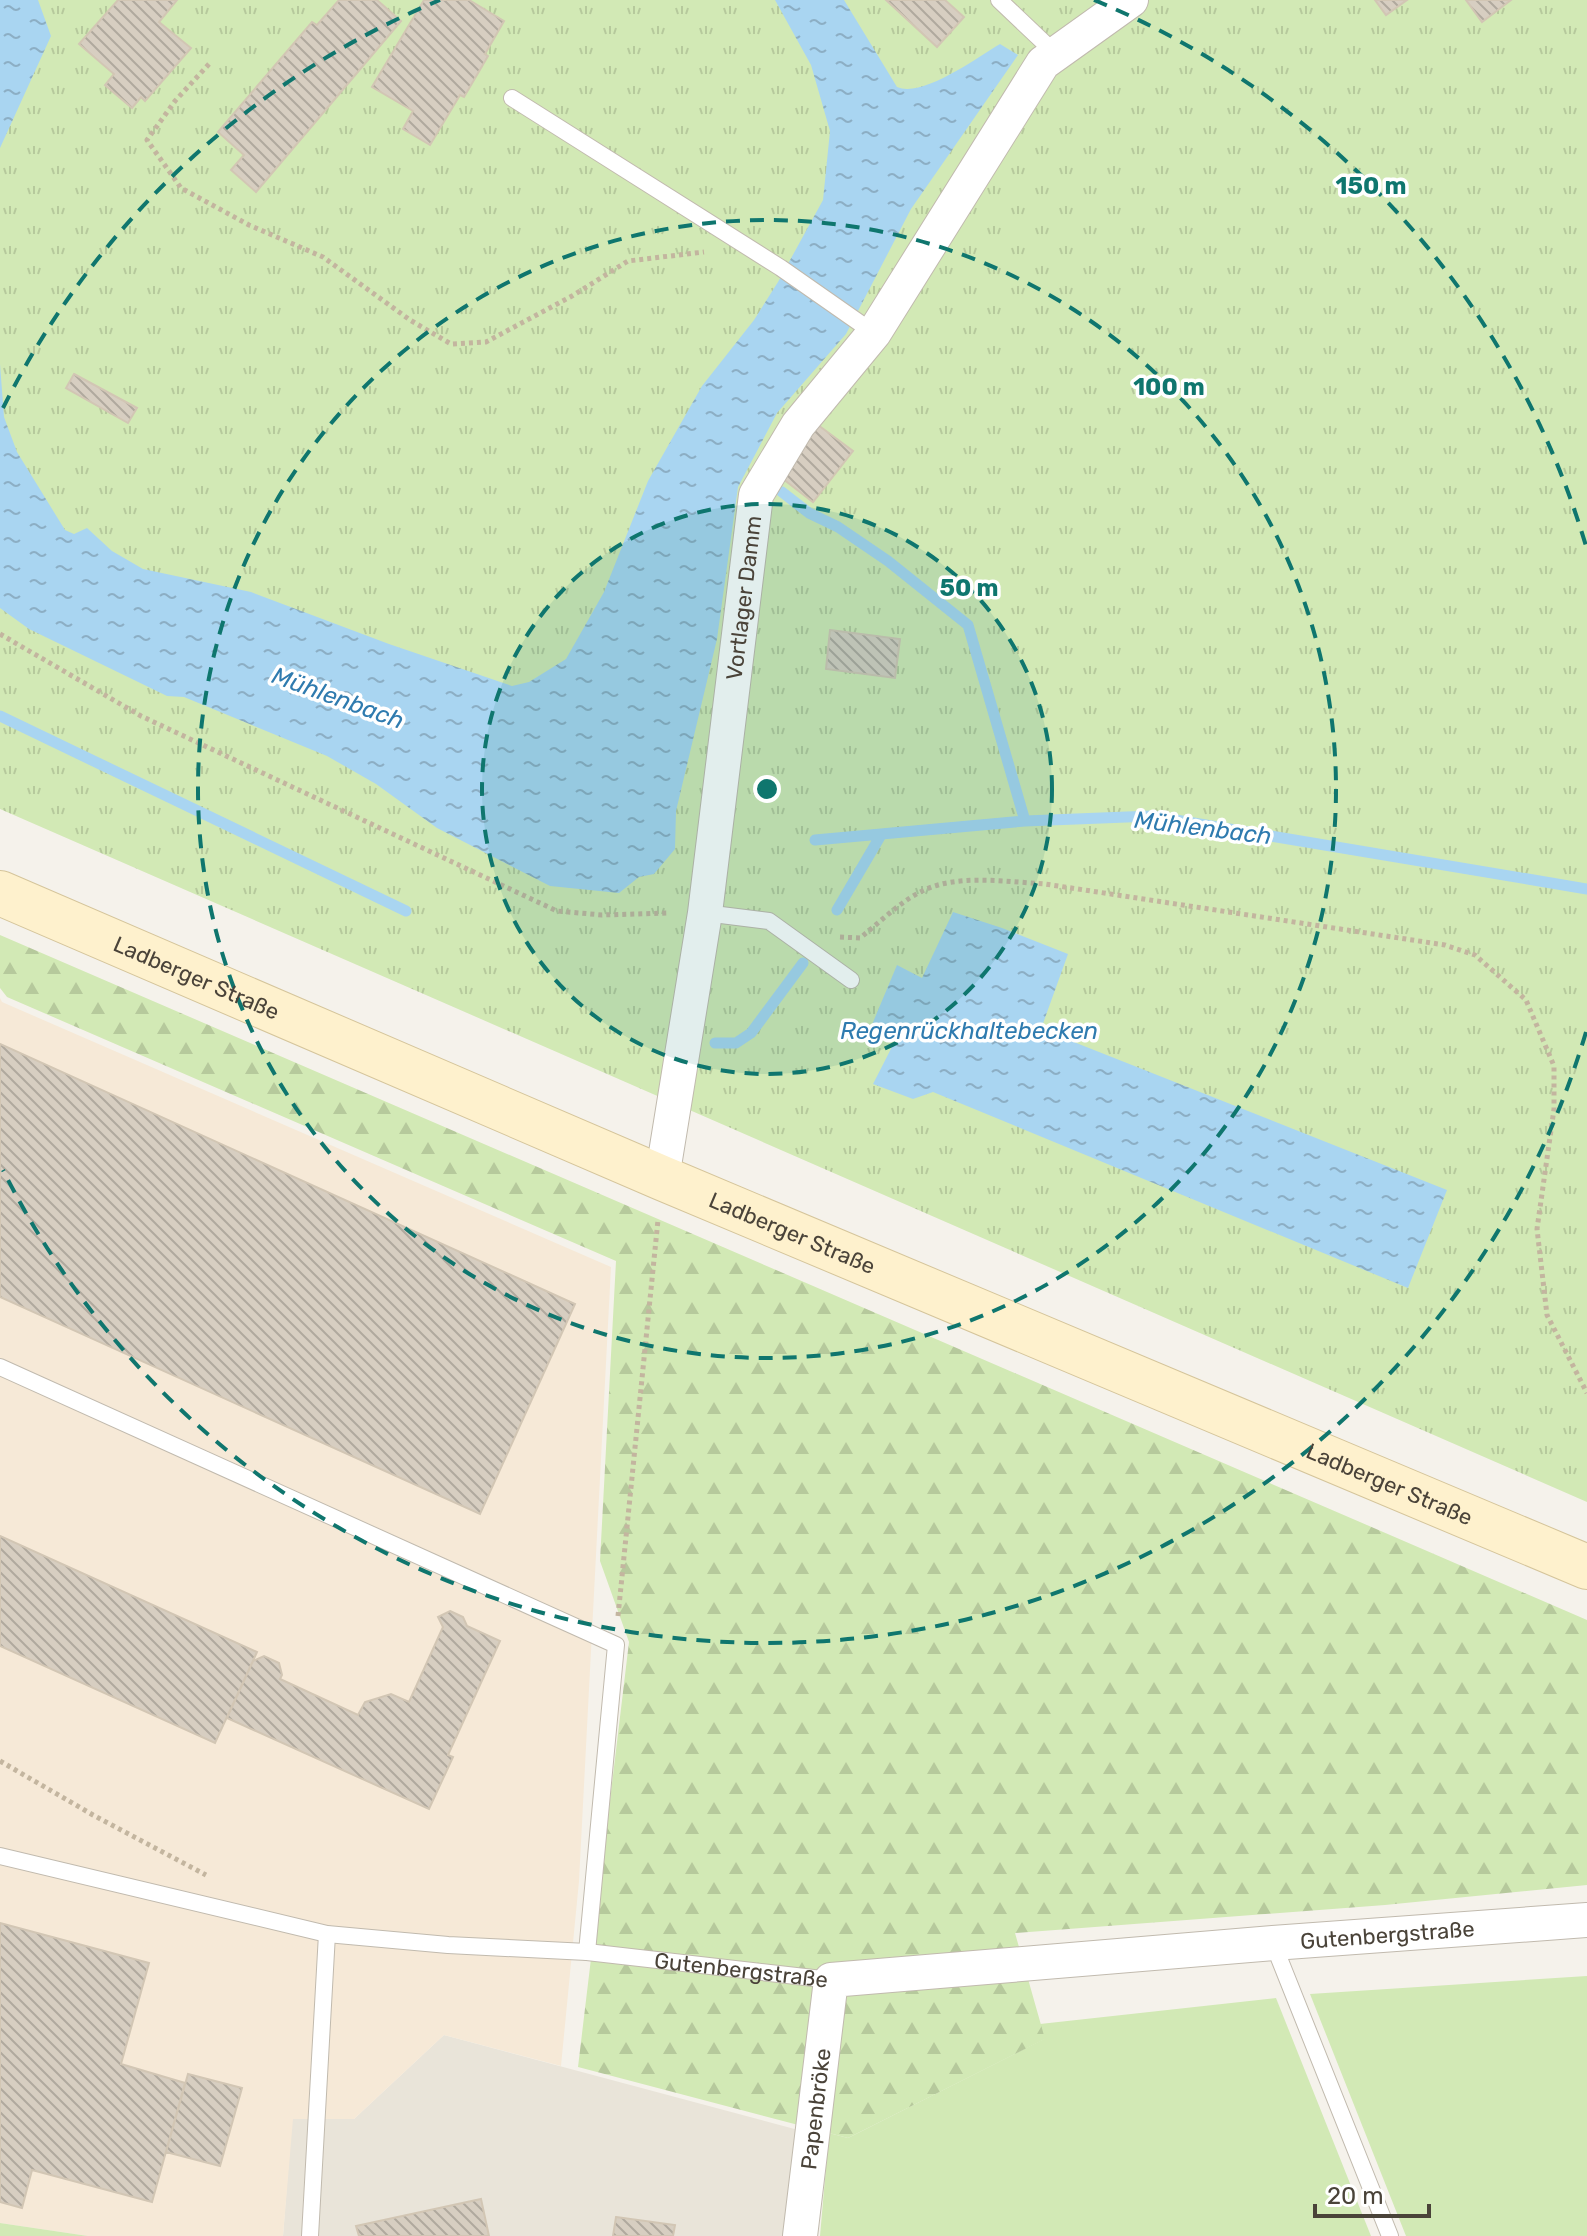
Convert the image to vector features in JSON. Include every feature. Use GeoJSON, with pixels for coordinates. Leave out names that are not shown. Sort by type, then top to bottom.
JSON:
{"type":"FeatureCollection","features":[{"type":"Feature","properties":{"kind":"main road","name":"Ladberger Straße"},"geometry":{"type":"LineString","coordinates":[[0,893],[662,1178],[1587,1567]]}},
{"type":"Feature","properties":{"kind":"street","name":"Vortlager Damm"},"geometry":{"type":"LineString","coordinates":[[662,1178],[705,913],[756,495],[798,425],[1051,48],[1131,0]]}},
{"type":"Feature","properties":{"kind":"street","name":"Gutenbergstraße"},"geometry":{"type":"LineString","coordinates":[[831,1980],[1587,1920]]}},
{"type":"Feature","properties":{"kind":"street","name":"Papenbröke"},"geometry":{"type":"LineString","coordinates":[[800,2236],[831,1980]]}},
{"type":"Feature","properties":{"kind":"lane"},"geometry":{"type":"LineString","coordinates":[[999,0],[1051,48]]}},
{"type":"Feature","properties":{"kind":"lane"},"geometry":{"type":"LineString","coordinates":[[512,98],[781,268],[864,325]]}},
{"type":"Feature","properties":{"kind":"lane"},"geometry":{"type":"LineString","coordinates":[[705,913],[769,921],[851,980]]}},
{"type":"Feature","properties":{"kind":"lane"},"geometry":{"type":"LineString","coordinates":[[0,1367],[616,1645],[587,1952]]}},
{"type":"Feature","properties":{"kind":"lane","name":"Gutenbergstraße"},"geometry":{"type":"LineString","coordinates":[[0,1856],[327,1934],[448,1945],[587,1952],[831,1980]]}},
{"type":"Feature","properties":{"kind":"lane"},"geometry":{"type":"LineString","coordinates":[[310,2236],[327,1934]]}},
{"type":"Feature","properties":{"kind":"lane"},"geometry":{"type":"LineString","coordinates":[[1273,1943],[1390,2236]]}},
{"type":"Feature","properties":{"kind":"path"},"geometry":{"type":"LineString","coordinates":[[209,64],[175,101],[147,140],[181,188],[249,225],[323,257],[410,320],[451,344],[486,342],[572,296],[628,261],[693,252],[753,251]]}},
{"type":"Feature","properties":{"kind":"path"},"geometry":{"type":"LineString","coordinates":[[0,634],[141,716],[557,911],[602,915],[705,913]]}},
{"type":"Feature","properties":{"kind":"path"},"geometry":{"type":"LineString","coordinates":[[838,937],[860,938],[906,900],[938,885],[987,881],[1045,884],[1429,942],[1475,955],[1526,1000],[1554,1066],[1554,1109],[1537,1229],[1547,1315],[1587,1393]]}},
{"type":"Feature","properties":{"kind":"path"},"geometry":{"type":"LineString","coordinates":[[616,1645],[662,1178]]}},
{"type":"Feature","properties":{"kind":"path"},"geometry":{"type":"LineString","coordinates":[[0,1761],[213,1879]]}},
{"type":"Feature","properties":{"kind":"shaded area"},"geometry":{"type":"Polygon","coordinates":[[[0,998],[2,1002],[611,1267],[579,1881],[561,2066],[444,2035],[354,2119],[293,2119],[283,2236],[88,2236],[0,2223],[0,998]]]}},
{"type":"Feature","properties":{"kind":"shaded area"},"geometry":{"type":"Polygon","coordinates":[[[444,2035],[802,2131],[791,2236],[283,2236],[292,2119],[354,2119],[444,2035]]]}},
{"type":"Feature","properties":{"kind":"green space"},"geometry":{"type":"Polygon","coordinates":[[[0,0],[1587,0],[1587,1502],[0,809],[0,0]]]}},
{"type":"Feature","properties":{"kind":"green space"},"geometry":{"type":"Polygon","coordinates":[[[0,935],[1587,1620],[1587,1885],[1385,1905],[1015,1933],[1045,2039],[848,2138],[578,2067],[629,1642],[600,1561],[616,1261],[7,997],[0,988],[0,935]]]}},
{"type":"Feature","properties":{"kind":"green space"},"geometry":{"type":"Polygon","coordinates":[[[1587,1976],[1587,2236],[1406,2236],[1310,1994],[1587,1976]]]}},
{"type":"Feature","properties":{"kind":"green space"},"geometry":{"type":"Polygon","coordinates":[[[1276,1998],[1371,2236],[820,2236],[829,2133],[848,2138],[1044,2039],[1040,2024],[1276,1998]]]}},
{"type":"Feature","properties":{"kind":"green space"},"geometry":{"type":"Polygon","coordinates":[[[0,2223],[88,2236],[0,2236],[0,2223]]]}},
{"type":"Feature","properties":{"kind":"water"},"geometry":{"type":"Polygon","coordinates":[[[0,0],[38,0],[51,36],[0,148],[0,0]]]}},
{"type":"Feature","properties":{"kind":"water"},"geometry":{"type":"Polygon","coordinates":[[[775,0],[844,0],[897,87],[908,89],[935,82],[1000,44],[1018,55],[911,209],[846,334],[777,413],[738,487],[717,639],[676,811],[675,849],[654,874],[639,877],[619,893],[550,886],[437,828],[376,784],[327,756],[184,697],[167,696],[29,629],[0,608],[0,364],[4,417],[17,452],[65,530],[74,534],[87,528],[112,551],[143,569],[251,592],[512,686],[529,682],[566,659],[604,592],[648,481],[702,386],[754,320],[778,282],[823,200],[830,131],[811,65],[775,0]]]}},
{"type":"Feature","properties":{"kind":"water","name":"Regenrückhaltebecken"},"geometry":{"type":"Polygon","coordinates":[[[953,912],[1068,954],[1041,1029],[1447,1190],[1408,1288],[933,1092],[913,1099],[873,1084],[896,1039],[871,1027],[897,965],[922,978],[953,912]]]}},
{"type":"Feature","properties":{"kind":"building"},"geometry":{"type":"Polygon","coordinates":[[[118,0],[177,0],[159,22],[191,48],[145,101],[141,97],[132,108],[105,85],[114,74],[79,44],[118,0]]]}},
{"type":"Feature","properties":{"kind":"building"},"geometry":{"type":"Polygon","coordinates":[[[339,0],[377,0],[401,21],[256,192],[231,170],[244,155],[218,132],[312,22],[317,25],[339,0]]]}},
{"type":"Feature","properties":{"kind":"building"},"geometry":{"type":"Polygon","coordinates":[[[424,0],[469,0],[504,21],[464,97],[460,95],[430,145],[403,129],[413,111],[372,87],[424,0]]]}},
{"type":"Feature","properties":{"kind":"building"},"geometry":{"type":"Polygon","coordinates":[[[886,0],[945,0],[964,17],[937,47],[886,0]]]}},
{"type":"Feature","properties":{"kind":"building"},"geometry":{"type":"Polygon","coordinates":[[[1375,0],[1407,0],[1386,15],[1375,0]]]}},
{"type":"Feature","properties":{"kind":"building"},"geometry":{"type":"Polygon","coordinates":[[[1466,0],[1511,0],[1482,22],[1466,0]]]}},
{"type":"Feature","properties":{"kind":"building"},"geometry":{"type":"Polygon","coordinates":[[[74,374],[137,408],[128,423],[66,388],[74,374]]]}},
{"type":"Feature","properties":{"kind":"building"},"geometry":{"type":"Polygon","coordinates":[[[818,425],[853,451],[813,502],[778,475],[818,425]]]}},
{"type":"Feature","properties":{"kind":"building"},"geometry":{"type":"Polygon","coordinates":[[[830,630],[900,639],[895,678],[826,669],[830,630]]]}},
{"type":"Feature","properties":{"kind":"building"},"geometry":{"type":"Polygon","coordinates":[[[0,1044],[575,1304],[480,1514],[0,1297],[0,1044]]]}},
{"type":"Feature","properties":{"kind":"building"},"geometry":{"type":"Polygon","coordinates":[[[0,1536],[257,1652],[215,1743],[0,1646],[0,1536]]]}},
{"type":"Feature","properties":{"kind":"building"},"geometry":{"type":"Polygon","coordinates":[[[450,1611],[463,1617],[467,1626],[500,1641],[448,1755],[453,1757],[429,1809],[227,1718],[253,1661],[264,1656],[279,1663],[280,1679],[358,1715],[365,1702],[391,1694],[409,1702],[443,1627],[438,1617],[450,1611]]]}},
{"type":"Feature","properties":{"kind":"building"},"geometry":{"type":"Polygon","coordinates":[[[0,1923],[149,1963],[121,2064],[185,2083],[152,2202],[32,2170],[22,2208],[0,2202],[0,1923]]]}},
{"type":"Feature","properties":{"kind":"building"},"geometry":{"type":"Polygon","coordinates":[[[188,2074],[242,2088],[220,2166],[166,2152],[188,2074]]]}},
{"type":"Feature","properties":{"kind":"building"},"geometry":{"type":"Polygon","coordinates":[[[481,2199],[489,2236],[359,2236],[356,2226],[481,2199]]]}},
{"type":"Feature","properties":{"kind":"building"},"geometry":{"type":"Polygon","coordinates":[[[616,2217],[675,2225],[673,2236],[613,2236],[616,2217]]]}},
{"type":"Feature","properties":{"kind":"waterway"},"geometry":{"type":"LineString","coordinates":[[782,492],[809,513],[838,527],[888,561],[968,625],[1025,821]]}},
{"type":"Feature","properties":{"kind":"waterway"},"geometry":{"type":"LineString","coordinates":[[0,716],[406,911]]}},
{"type":"Feature","properties":{"kind":"waterway","name":"Mühlenbach"},"geometry":{"type":"LineString","coordinates":[[815,840],[1025,821],[1152,816],[1587,889]]}},
{"type":"Feature","properties":{"kind":"waterway"},"geometry":{"type":"LineString","coordinates":[[837,910],[881,835]]}},
{"type":"Feature","properties":{"kind":"waterway"},"geometry":{"type":"LineString","coordinates":[[715,1043],[736,1043],[751,1033],[803,963]]}}]}
